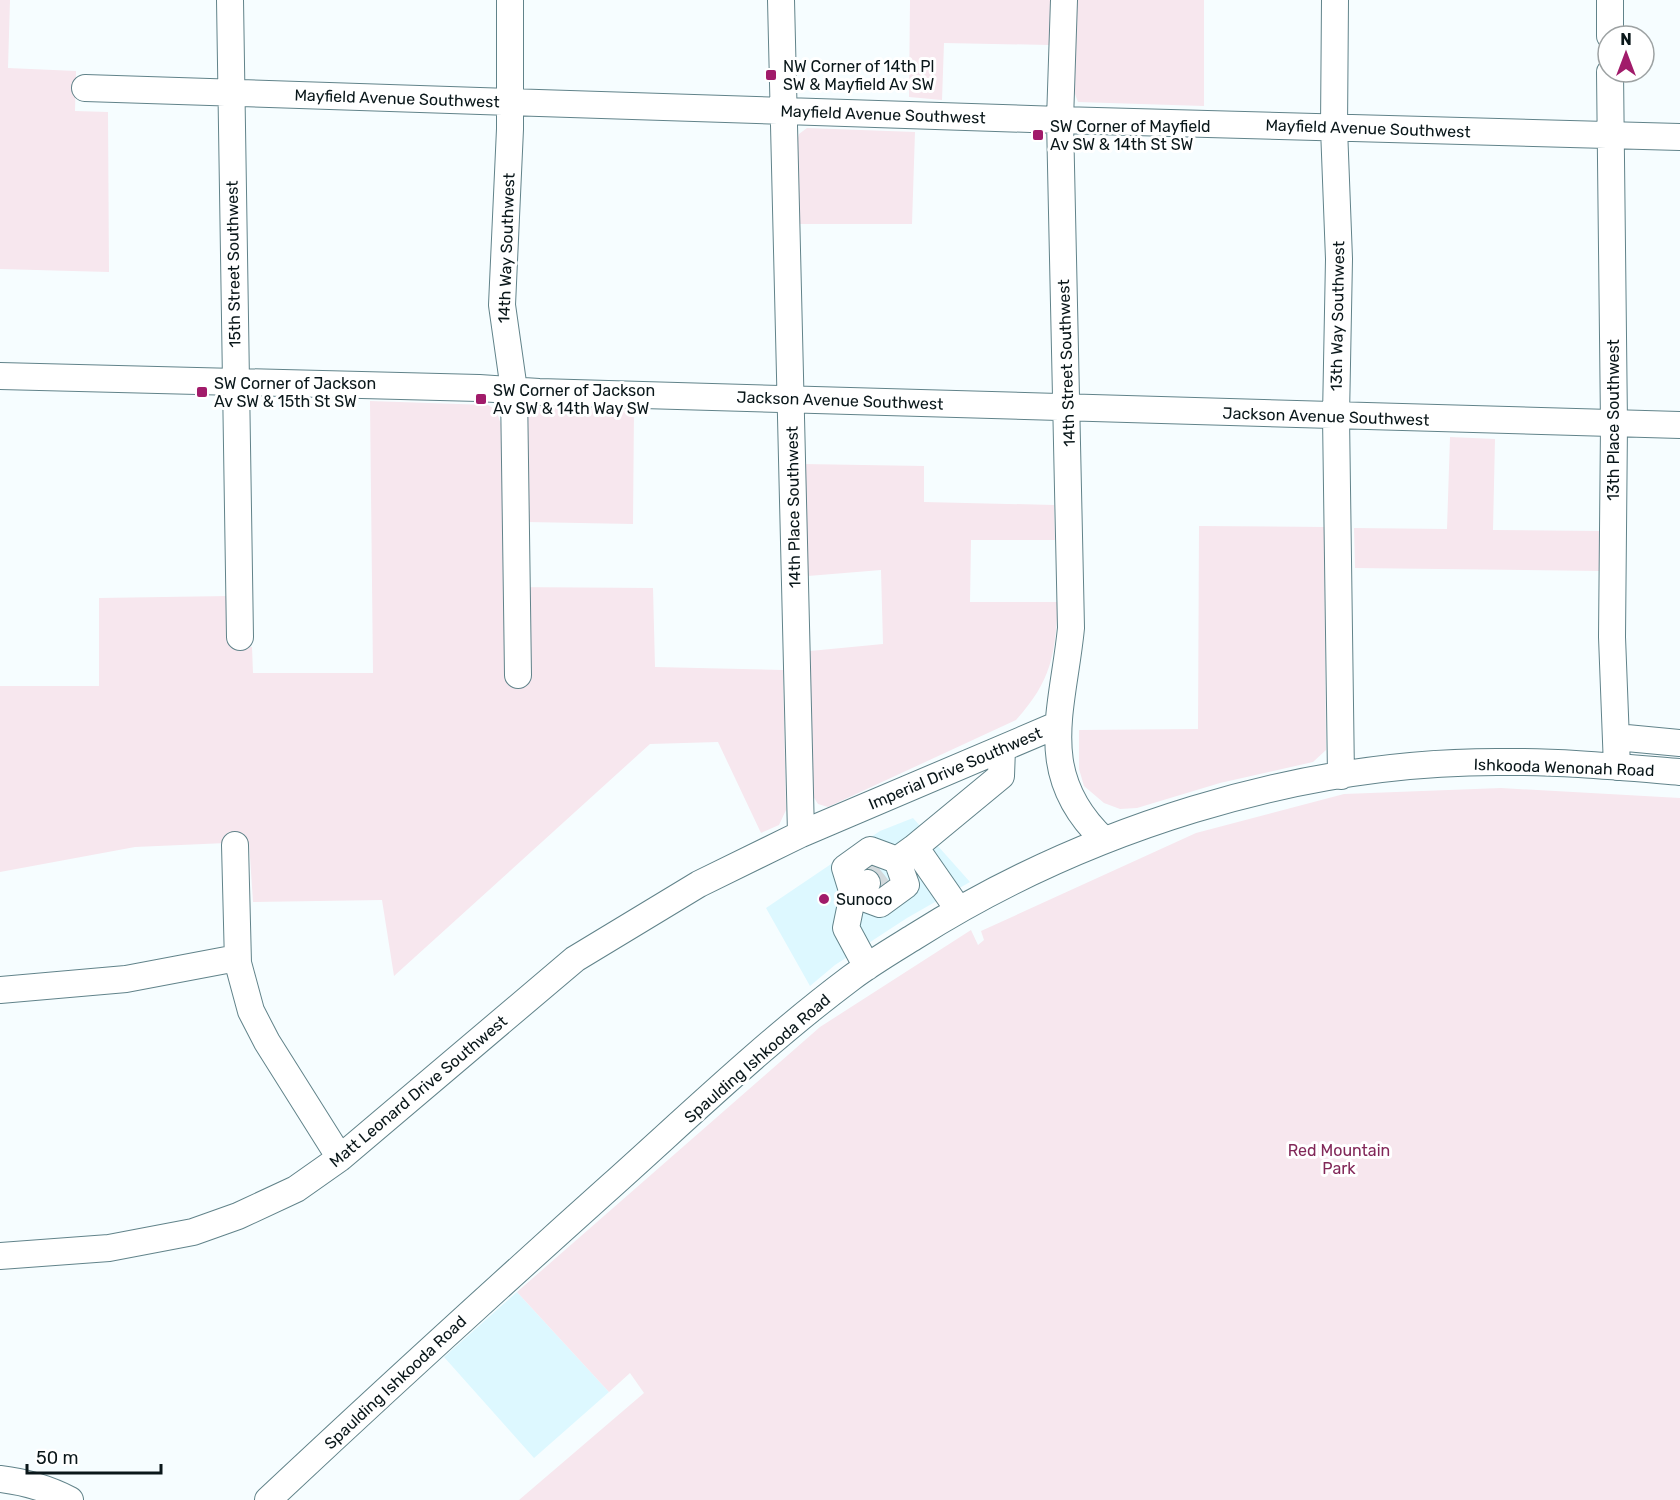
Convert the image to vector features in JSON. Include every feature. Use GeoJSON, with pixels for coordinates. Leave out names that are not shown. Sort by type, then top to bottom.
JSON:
{"type":"FeatureCollection","features":[{"type":"Feature","properties":{"kind":"street","name":"15th Street Southwest"},"geometry":{"type":"LineString","coordinates":[[230,0],[240,637]]}},
{"type":"Feature","properties":{"kind":"street","name":"14th Way Southwest"},"geometry":{"type":"LineString","coordinates":[[510,0],[510,101],[502,305],[514,390],[518,675]]}},
{"type":"Feature","properties":{"kind":"street","name":"14th Place Southwest"},"geometry":{"type":"LineString","coordinates":[[781,0],[801,834]]}},
{"type":"Feature","properties":{"kind":"street","name":"14th Street Southwest"},"geometry":{"type":"LineString","coordinates":[[1057,725],[1071,628],[1060,120],[1064,0]]}},
{"type":"Feature","properties":{"kind":"street","name":"13th Way Southwest"},"geometry":{"type":"LineString","coordinates":[[1335,0],[1334,128],[1339,259],[1336,416],[1341,776]]}},
{"type":"Feature","properties":{"kind":"street"},"geometry":{"type":"LineString","coordinates":[[1610,0],[1610,24]]}},
{"type":"Feature","properties":{"kind":"street","name":"13th Place Southwest"},"geometry":{"type":"LineString","coordinates":[[1610,84],[1614,424],[1612,637],[1617,767]]}},
{"type":"Feature","properties":{"kind":"street","name":"Mayfield Avenue Southwest"},"geometry":{"type":"LineString","coordinates":[[86,88],[1060,120],[1680,137]]}},
{"type":"Feature","properties":{"kind":"street","name":"Jackson Avenue Southwest"},"geometry":{"type":"LineString","coordinates":[[0,376],[1680,425]]}},
{"type":"Feature","properties":{"kind":"street","name":"Imperial Drive Southwest"},"geometry":{"type":"LineString","coordinates":[[801,834],[1057,725],[1060,761],[1073,804],[1104,840]]}},
{"type":"Feature","properties":{"kind":"street"},"geometry":{"type":"LineString","coordinates":[[1616,737],[1680,743]]}},
{"type":"Feature","properties":{"kind":"street"},"geometry":{"type":"LineString","coordinates":[[867,967],[846,928],[883,871],[1001,776],[1002,748]]}},
{"type":"Feature","properties":{"kind":"street","name":"Ishkooda Wenonah Road"},"geometry":{"type":"LineString","coordinates":[[1341,776],[1413,767],[1497,762],[1680,772]]}},
{"type":"Feature","properties":{"kind":"street","name":"Spaulding Ishkooda Road"},"geometry":{"type":"LineString","coordinates":[[268,1500],[383,1392],[737,1073],[852,976],[958,909],[1055,860],[1104,840],[1229,799],[1341,776]]}},
{"type":"Feature","properties":{"kind":"street","name":"Matt Leonard Drive Southwest"},"geometry":{"type":"LineString","coordinates":[[0,1256],[109,1248],[193,1233],[238,1216],[296,1189],[340,1158],[575,959],[699,884],[801,834]]}},
{"type":"Feature","properties":{"kind":"street"},"geometry":{"type":"LineString","coordinates":[[235,845],[237,957],[251,1011],[267,1042],[340,1158]]}},
{"type":"Feature","properties":{"kind":"street"},"geometry":{"type":"LineString","coordinates":[[883,871],[958,909]]}},
{"type":"Feature","properties":{"kind":"street"},"geometry":{"type":"LineString","coordinates":[[0,990],[126,979],[237,957]]}},
{"type":"Feature","properties":{"kind":"street"},"geometry":{"type":"LineString","coordinates":[[0,1479],[33,1485],[70,1500]]}},
{"type":"Feature","properties":{"kind":"shaded area"},"geometry":{"type":"Polygon","coordinates":[[[913,818],[970,882],[907,918],[835,965],[810,986],[766,908],[880,831],[913,818]]]}},
{"type":"Feature","properties":{"kind":"shaded area"},"geometry":{"type":"Polygon","coordinates":[[[517,1292],[609,1392],[534,1458],[444,1357],[517,1292]]]}},
{"type":"Feature","properties":{"kind":"green space"},"geometry":{"type":"Polygon","coordinates":[[[0,0],[10,0],[8,68],[76,71],[75,111],[108,112],[109,272],[0,269],[0,0]]]}},
{"type":"Feature","properties":{"kind":"green space"},"geometry":{"type":"Polygon","coordinates":[[[910,0],[1053,0],[1049,45],[944,43],[942,100],[909,97],[910,0]]]}},
{"type":"Feature","properties":{"kind":"green space"},"geometry":{"type":"Polygon","coordinates":[[[1075,0],[1204,0],[1204,106],[1078,102],[1075,94],[1075,0]]]}},
{"type":"Feature","properties":{"kind":"green space"},"geometry":{"type":"Polygon","coordinates":[[[807,128],[915,132],[912,224],[799,224],[796,146],[799,134],[807,128]]]}},
{"type":"Feature","properties":{"kind":"green space"},"geometry":{"type":"Polygon","coordinates":[[[370,401],[488,405],[496,410],[502,427],[503,587],[653,588],[655,667],[783,670],[786,810],[779,825],[761,833],[718,742],[650,744],[394,976],[382,900],[253,902],[249,842],[135,847],[0,872],[0,686],[99,686],[99,598],[229,596],[229,646],[252,647],[253,673],[373,673],[370,401]]]}},
{"type":"Feature","properties":{"kind":"green space"},"geometry":{"type":"Polygon","coordinates":[[[536,407],[634,409],[633,524],[527,522],[528,417],[536,407]]]}},
{"type":"Feature","properties":{"kind":"green space"},"geometry":{"type":"Polygon","coordinates":[[[1450,437],[1495,439],[1493,530],[1601,531],[1601,571],[1355,568],[1354,528],[1447,529],[1450,437]]]}},
{"type":"Feature","properties":{"kind":"green space"},"geometry":{"type":"Polygon","coordinates":[[[803,464],[924,466],[924,502],[1054,505],[1055,540],[971,540],[970,602],[1058,602],[1053,652],[1049,666],[1028,706],[1016,720],[828,807],[818,804],[813,796],[810,651],[883,644],[881,570],[808,576],[803,464]]]}},
{"type":"Feature","properties":{"kind":"green space"},"geometry":{"type":"Polygon","coordinates":[[[1199,526],[1324,527],[1326,750],[1313,762],[1220,783],[1137,808],[1120,809],[1104,803],[1084,786],[1079,769],[1079,730],[1198,729],[1199,526]]]}},
{"type":"Feature","properties":{"kind":"green space","name":"Red Mountain Park"},"geometry":{"type":"Polygon","coordinates":[[[1501,788],[1680,798],[1680,1500],[519,1500],[644,1393],[630,1373],[609,1392],[517,1292],[820,1027],[971,930],[978,945],[984,940],[981,931],[1196,833],[1344,794],[1501,788]]]}},
{"type":"Feature","properties":{"kind":"tunnel"},"geometry":{"type":"LineString","coordinates":[[868,883],[882,872]]}},
{"type":"Feature","properties":{"kind":"place","name":"NW Corner of 14th Pl SW & Mayfield Av SW"},"geometry":{"type":"Point","coordinates":[771,75]}},
{"type":"Feature","properties":{"kind":"place","name":"SW Corner of Mayfield Av SW & 14th St SW"},"geometry":{"type":"Point","coordinates":[1038,135]}},
{"type":"Feature","properties":{"kind":"place","name":"SW Corner of Jackson Av SW & 15th St SW"},"geometry":{"type":"Point","coordinates":[202,392]}},
{"type":"Feature","properties":{"kind":"place","name":"SW Corner of Jackson Av SW & 14th Way SW"},"geometry":{"type":"Point","coordinates":[481,399]}},
{"type":"Feature","properties":{"kind":"place","name":"Sunoco"},"geometry":{"type":"Point","coordinates":[824,899]}}]}
